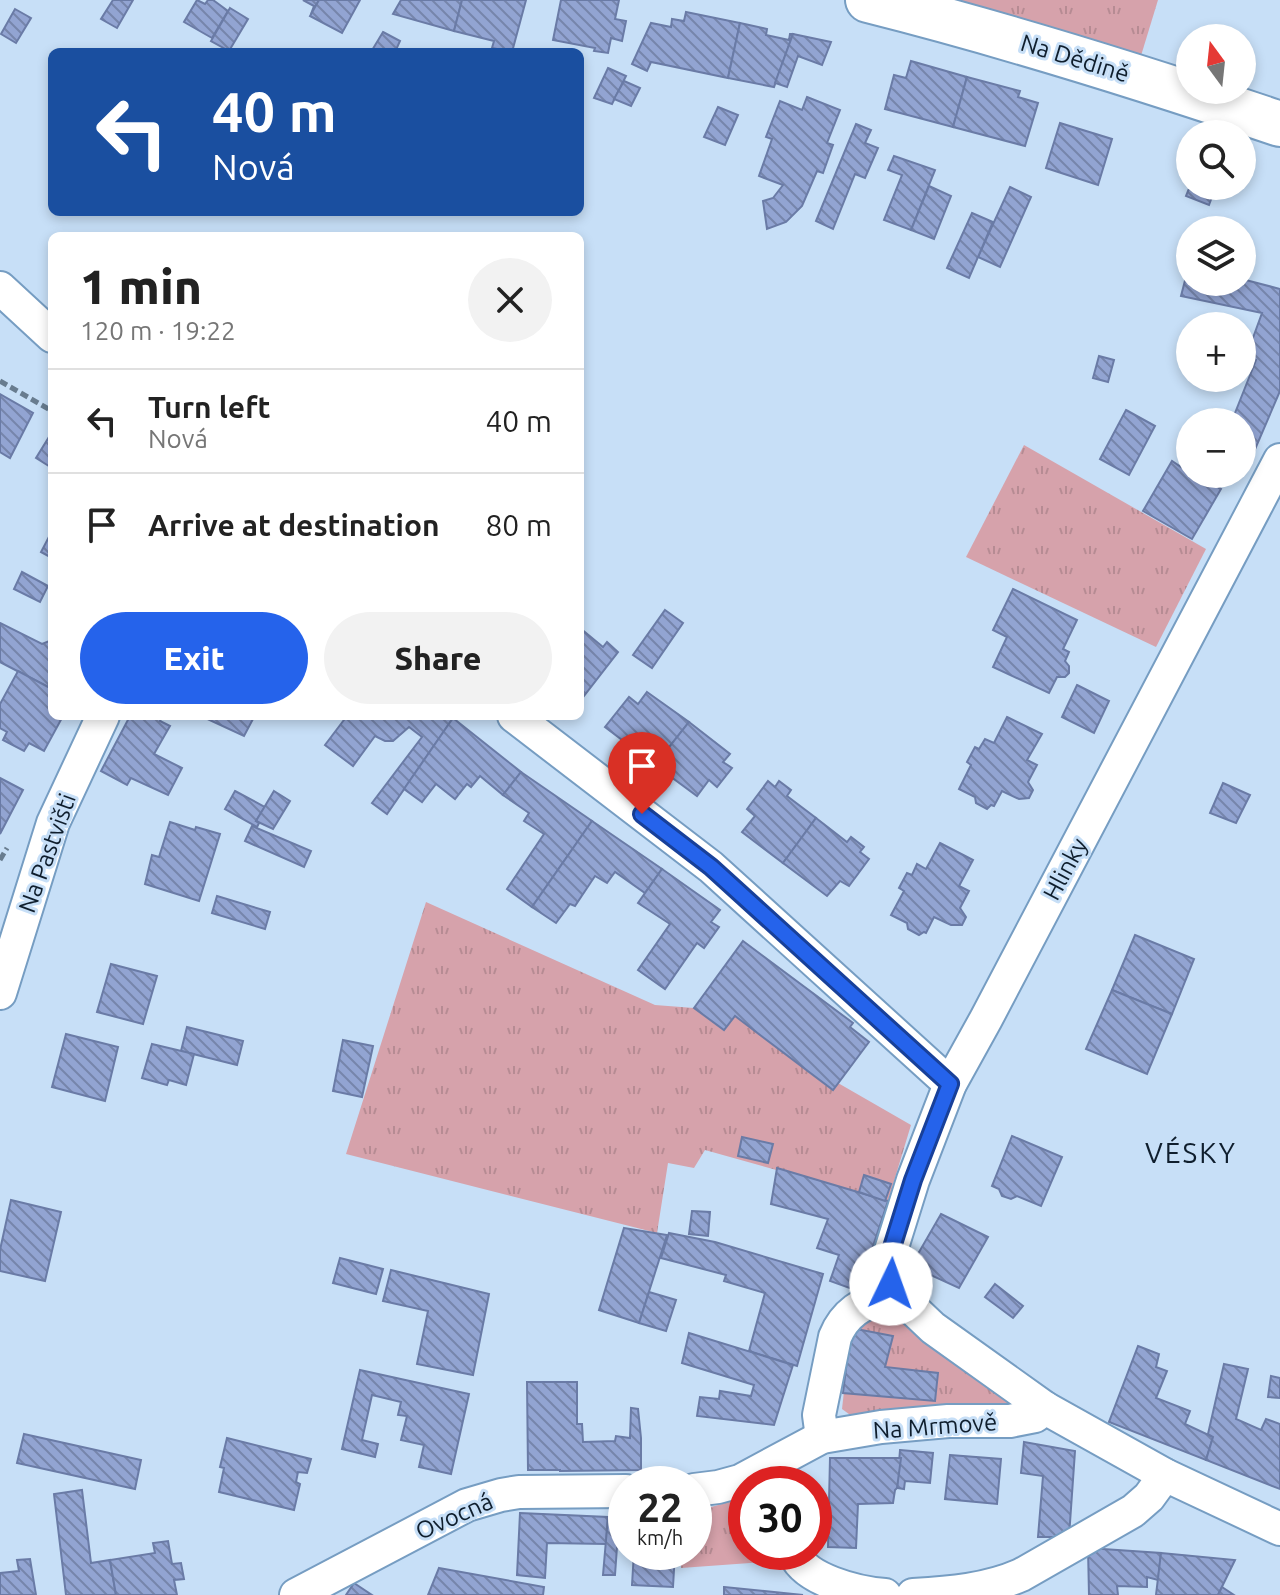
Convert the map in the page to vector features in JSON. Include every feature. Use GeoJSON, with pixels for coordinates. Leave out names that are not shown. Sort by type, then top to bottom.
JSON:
{"type":"FeatureCollection","features":[{"type":"Feature","properties":{"kind":"street","name":"Na Dědině"},"geometry":{"type":"LineString","coordinates":[[868,0],[966,25],[1280,124]]}},
{"type":"Feature","properties":{"kind":"street"},"geometry":{"type":"LineString","coordinates":[[0,288],[48,332]]}},
{"type":"Feature","properties":{"kind":"street","name":"Hlinky"},"geometry":{"type":"LineString","coordinates":[[894,1291],[888,1276],[888,1260],[913,1180],[950,1084],[1280,460]]}},
{"type":"Feature","properties":{"kind":"street","name":"Na Pastvišti"},"geometry":{"type":"LineString","coordinates":[[0,993],[53,823],[101,720]]}},
{"type":"Feature","properties":{"kind":"street"},"geometry":{"type":"LineString","coordinates":[[519,720],[711,867],[950,1084]]}},
{"type":"Feature","properties":{"kind":"street"},"geometry":{"type":"LineString","coordinates":[[822,1437],[819,1415],[839,1327],[851,1312],[894,1291]]}},
{"type":"Feature","properties":{"kind":"street","name":"Na Mrmově"},"geometry":{"type":"LineString","coordinates":[[894,1291],[933,1328],[1045,1408],[1165,1475],[1280,1529]]}},
{"type":"Feature","properties":{"kind":"street","name":"Na Mrmově"},"geometry":{"type":"LineString","coordinates":[[786,1466],[822,1437],[881,1427],[948,1421],[1010,1421],[1035,1416],[1045,1408]]}},
{"type":"Feature","properties":{"kind":"street"},"geometry":{"type":"LineString","coordinates":[[913,1595],[973,1590],[1007,1582],[1133,1511],[1149,1497],[1165,1475]]}},
{"type":"Feature","properties":{"kind":"street","name":"Ovocná"},"geometry":{"type":"LineString","coordinates":[[296,1595],[484,1499],[519,1492],[608,1491]]}},
{"type":"Feature","properties":{"kind":"street"},"geometry":{"type":"LineString","coordinates":[[805,1570],[817,1577],[885,1595]]}},
{"type":"Feature","properties":{"kind":"path"},"geometry":{"type":"LineString","coordinates":[[0,381],[48,409]]}},
{"type":"Feature","properties":{"kind":"green space"},"geometry":{"type":"Polygon","coordinates":[[[912,0],[1158,0],[1140,59],[912,0]]]}},
{"type":"Feature","properties":{"kind":"green space"},"geometry":{"type":"Polygon","coordinates":[[[1024,445],[1206,549],[1156,647],[966,557],[1024,445]]]}},
{"type":"Feature","properties":{"kind":"green space"},"geometry":{"type":"Polygon","coordinates":[[[426,902],[655,1005],[694,1008],[724,1030],[735,1016],[832,1090],[838,1083],[911,1125],[888,1201],[705,1150],[694,1168],[668,1163],[657,1233],[346,1154],[426,902]]]}},
{"type":"Feature","properties":{"kind":"green space"},"geometry":{"type":"Polygon","coordinates":[[[894,1310],[1012,1403],[853,1417],[842,1409],[851,1328],[873,1313],[894,1310]]]}},
{"type":"Feature","properties":{"kind":"green space"},"geometry":{"type":"Polygon","coordinates":[[[728,1502],[728,1565],[712,1566],[712,1507],[728,1502]]]}},
{"type":"Feature","properties":{"kind":"building"},"geometry":{"type":"Polygon","coordinates":[[[113,0],[133,0],[117,28],[101,19],[113,0]]]}},
{"type":"Feature","properties":{"kind":"building"},"geometry":{"type":"Polygon","coordinates":[[[197,0],[205,4],[213,0],[228,11],[212,38],[184,22],[197,0]]]}},
{"type":"Feature","properties":{"kind":"building"},"geometry":{"type":"Polygon","coordinates":[[[303,0],[319,0],[311,14],[314,6],[303,0]]]}},
{"type":"Feature","properties":{"kind":"building"},"geometry":{"type":"Polygon","coordinates":[[[319,0],[360,0],[342,33],[310,16],[319,0]]]}},
{"type":"Feature","properties":{"kind":"building"},"geometry":{"type":"Polygon","coordinates":[[[401,0],[462,0],[454,31],[393,14],[401,0]]]}},
{"type":"Feature","properties":{"kind":"building"},"geometry":{"type":"Polygon","coordinates":[[[462,0],[526,0],[513,48],[492,48],[494,41],[454,31],[462,0]]]}},
{"type":"Feature","properties":{"kind":"building"},"geometry":{"type":"Polygon","coordinates":[[[561,0],[619,0],[615,19],[626,21],[622,41],[611,38],[608,53],[553,40],[561,0]]]}},
{"type":"Feature","properties":{"kind":"building"},"geometry":{"type":"Polygon","coordinates":[[[230,8],[248,19],[231,48],[211,41],[230,8]]]}},
{"type":"Feature","properties":{"kind":"building"},"geometry":{"type":"Polygon","coordinates":[[[15,9],[31,18],[16,43],[1,34],[15,9]]]}},
{"type":"Feature","properties":{"kind":"building"},"geometry":{"type":"Polygon","coordinates":[[[686,12],[740,23],[728,78],[651,62],[647,71],[632,64],[651,23],[671,27],[672,19],[684,21],[686,12]]]}},
{"type":"Feature","properties":{"kind":"building"},"geometry":{"type":"Polygon","coordinates":[[[740,23],[767,29],[766,35],[789,40],[790,34],[793,34],[774,87],[728,78],[740,23]]]}},
{"type":"Feature","properties":{"kind":"building"},"geometry":{"type":"Polygon","coordinates":[[[383,32],[400,41],[397,48],[373,48],[383,32]]]}},
{"type":"Feature","properties":{"kind":"building"},"geometry":{"type":"Polygon","coordinates":[[[793,34],[831,42],[822,65],[798,56],[787,87],[775,83],[793,34]]]}},
{"type":"Feature","properties":{"kind":"building"},"geometry":{"type":"Polygon","coordinates":[[[911,61],[967,77],[953,127],[885,109],[894,75],[906,78],[911,61]]]}},
{"type":"Feature","properties":{"kind":"building"},"geometry":{"type":"Polygon","coordinates":[[[608,68],[626,76],[612,104],[594,98],[608,68]]]}},
{"type":"Feature","properties":{"kind":"building"},"geometry":{"type":"Polygon","coordinates":[[[967,77],[1020,91],[1018,97],[1038,103],[1025,146],[953,127],[967,77]]]}},
{"type":"Feature","properties":{"kind":"building"},"geometry":{"type":"Polygon","coordinates":[[[624,81],[640,88],[631,106],[614,99],[624,81]]]}},
{"type":"Feature","properties":{"kind":"building"},"geometry":{"type":"Polygon","coordinates":[[[807,97],[840,110],[827,143],[833,145],[823,173],[817,171],[802,206],[786,222],[767,229],[763,201],[773,198],[783,185],[759,176],[772,139],[766,137],[780,101],[802,110],[807,97]]]}},
{"type":"Feature","properties":{"kind":"building"},"geometry":{"type":"Polygon","coordinates":[[[718,107],[738,115],[725,145],[704,137],[718,107]]]}},
{"type":"Feature","properties":{"kind":"building"},"geometry":{"type":"Polygon","coordinates":[[[1060,123],[1112,139],[1098,185],[1046,168],[1060,123]]]}},
{"type":"Feature","properties":{"kind":"building"},"geometry":{"type":"Polygon","coordinates":[[[856,124],[871,130],[865,143],[878,148],[865,178],[855,174],[833,229],[816,221],[856,124]]]}},
{"type":"Feature","properties":{"kind":"building"},"geometry":{"type":"Polygon","coordinates":[[[894,156],[935,170],[911,230],[884,220],[902,175],[888,170],[894,156]]]}},
{"type":"Feature","properties":{"kind":"building"},"geometry":{"type":"Polygon","coordinates":[[[929,186],[951,196],[934,239],[911,230],[929,186]]]}},
{"type":"Feature","properties":{"kind":"building"},"geometry":{"type":"Polygon","coordinates":[[[1010,187],[1031,197],[1000,267],[978,257],[1010,187]]]}},
{"type":"Feature","properties":{"kind":"building"},"geometry":{"type":"Polygon","coordinates":[[[972,213],[993,222],[969,278],[947,268],[972,213]]]}},
{"type":"Feature","properties":{"kind":"building"},"geometry":{"type":"Polygon","coordinates":[[[1256,283],[1280,289],[1280,391],[1256,447],[1256,408],[1237,408],[1243,392],[1256,392],[1256,330],[1262,313],[1181,296],[1256,296],[1256,283]]]}},
{"type":"Feature","properties":{"kind":"building"},"geometry":{"type":"Polygon","coordinates":[[[1099,356],[1114,360],[1108,382],[1093,378],[1099,356]]]}},
{"type":"Feature","properties":{"kind":"building"},"geometry":{"type":"Polygon","coordinates":[[[0,394],[33,413],[10,458],[0,452],[0,394]]]}},
{"type":"Feature","properties":{"kind":"building"},"geometry":{"type":"Polygon","coordinates":[[[1126,410],[1155,426],[1129,475],[1100,459],[1126,410]]]}},
{"type":"Feature","properties":{"kind":"building"},"geometry":{"type":"Polygon","coordinates":[[[48,438],[48,466],[36,458],[48,438]]]}},
{"type":"Feature","properties":{"kind":"building"},"geometry":{"type":"Polygon","coordinates":[[[1172,461],[1176,464],[1176,488],[1221,489],[1192,539],[1143,511],[1172,461]]]}},
{"type":"Feature","properties":{"kind":"building"},"geometry":{"type":"Polygon","coordinates":[[[48,539],[48,556],[41,552],[48,539]]]}},
{"type":"Feature","properties":{"kind":"building"},"geometry":{"type":"Polygon","coordinates":[[[22,572],[48,586],[40,602],[14,589],[22,572]]]}},
{"type":"Feature","properties":{"kind":"building"},"geometry":{"type":"Polygon","coordinates":[[[1013,589],[1077,620],[1063,649],[1069,652],[1065,661],[1069,673],[1065,677],[1057,677],[1049,693],[993,667],[1007,637],[993,630],[1013,589]]]}},
{"type":"Feature","properties":{"kind":"building"},"geometry":{"type":"Polygon","coordinates":[[[665,610],[683,623],[652,668],[633,655],[665,610]]]}},
{"type":"Feature","properties":{"kind":"building"},"geometry":{"type":"Polygon","coordinates":[[[0,623],[42,644],[48,642],[48,687],[0,662],[0,623]]]}},
{"type":"Feature","properties":{"kind":"building"},"geometry":{"type":"Polygon","coordinates":[[[584,631],[603,647],[607,642],[618,652],[584,696],[584,631]]]}},
{"type":"Feature","properties":{"kind":"building"},"geometry":{"type":"Polygon","coordinates":[[[18,671],[48,687],[48,720],[61,720],[44,751],[29,743],[24,751],[3,740],[7,732],[0,728],[0,704],[18,671]]]}},
{"type":"Feature","properties":{"kind":"building"},"geometry":{"type":"Polygon","coordinates":[[[1077,685],[1109,701],[1094,733],[1062,717],[1077,685]]]}},
{"type":"Feature","properties":{"kind":"building"},"geometry":{"type":"Polygon","coordinates":[[[647,692],[689,722],[655,765],[605,727],[629,697],[638,704],[647,692]]]}},
{"type":"Feature","properties":{"kind":"building"},"geometry":{"type":"Polygon","coordinates":[[[1007,717],[1042,734],[1027,760],[1037,765],[1028,782],[1033,790],[1029,798],[1019,799],[1002,791],[994,806],[987,809],[976,803],[975,797],[959,789],[971,765],[967,762],[975,747],[979,749],[985,739],[994,743],[1007,717]]]}},
{"type":"Feature","properties":{"kind":"building"},"geometry":{"type":"Polygon","coordinates":[[[128,720],[160,720],[170,726],[154,754],[182,768],[168,795],[131,778],[127,785],[101,771],[128,720]]]}},
{"type":"Feature","properties":{"kind":"building"},"geometry":{"type":"Polygon","coordinates":[[[210,720],[252,720],[244,736],[210,720]]]}},
{"type":"Feature","properties":{"kind":"building"},"geometry":{"type":"Polygon","coordinates":[[[344,720],[452,720],[387,814],[372,803],[422,737],[409,727],[393,741],[375,736],[353,766],[325,745],[344,720]]]}},
{"type":"Feature","properties":{"kind":"building"},"geometry":{"type":"Polygon","coordinates":[[[452,720],[521,772],[503,795],[480,776],[471,787],[467,784],[455,799],[436,784],[422,802],[404,789],[452,720]]]}},
{"type":"Feature","properties":{"kind":"building"},"geometry":{"type":"Polygon","coordinates":[[[689,722],[730,754],[723,762],[732,768],[717,787],[709,780],[697,796],[655,765],[689,722]]]}},
{"type":"Feature","properties":{"kind":"building"},"geometry":{"type":"Polygon","coordinates":[[[521,772],[592,821],[532,907],[507,889],[544,834],[524,821],[529,813],[503,795],[521,772]]]}},
{"type":"Feature","properties":{"kind":"building"},"geometry":{"type":"Polygon","coordinates":[[[0,778],[23,790],[0,834],[0,778]]]}},
{"type":"Feature","properties":{"kind":"building"},"geometry":{"type":"Polygon","coordinates":[[[768,781],[775,787],[779,781],[791,790],[787,796],[816,818],[783,863],[742,832],[755,816],[747,809],[768,781]]]}},
{"type":"Feature","properties":{"kind":"building"},"geometry":{"type":"Polygon","coordinates":[[[1223,783],[1250,795],[1236,823],[1210,813],[1223,783]]]}},
{"type":"Feature","properties":{"kind":"building"},"geometry":{"type":"Polygon","coordinates":[[[235,791],[265,807],[256,821],[259,823],[257,827],[225,809],[235,791]]]}},
{"type":"Feature","properties":{"kind":"building"},"geometry":{"type":"Polygon","coordinates":[[[274,791],[290,801],[273,829],[256,821],[274,791]]]}},
{"type":"Feature","properties":{"kind":"building"},"geometry":{"type":"Polygon","coordinates":[[[816,818],[847,842],[851,837],[864,847],[860,852],[869,859],[849,886],[840,881],[827,896],[783,863],[816,818]]]}},
{"type":"Feature","properties":{"kind":"building"},"geometry":{"type":"Polygon","coordinates":[[[592,821],[662,869],[645,893],[615,872],[607,883],[595,876],[575,906],[570,904],[556,923],[532,907],[592,821]]]}},
{"type":"Feature","properties":{"kind":"building"},"geometry":{"type":"Polygon","coordinates":[[[170,822],[220,834],[199,901],[145,884],[152,855],[159,857],[170,822]]]}},
{"type":"Feature","properties":{"kind":"building"},"geometry":{"type":"Polygon","coordinates":[[[252,826],[311,851],[304,867],[245,841],[252,826]]]}},
{"type":"Feature","properties":{"kind":"building"},"geometry":{"type":"Polygon","coordinates":[[[940,843],[973,860],[959,886],[969,891],[960,908],[966,917],[962,925],[951,925],[934,917],[926,933],[919,935],[908,929],[907,923],[891,915],[904,891],[899,888],[907,873],[912,875],[917,864],[926,869],[940,843]]]}},
{"type":"Feature","properties":{"kind":"building"},"geometry":{"type":"Polygon","coordinates":[[[662,869],[720,910],[711,922],[719,927],[704,948],[697,943],[665,989],[638,970],[670,924],[638,903],[662,869]]]}},
{"type":"Feature","properties":{"kind":"building"},"geometry":{"type":"Polygon","coordinates":[[[217,896],[270,912],[265,929],[212,913],[217,896]]]}},
{"type":"Feature","properties":{"kind":"building"},"geometry":{"type":"Polygon","coordinates":[[[1135,935],[1194,959],[1172,1014],[1112,990],[1135,935]]]}},
{"type":"Feature","properties":{"kind":"building"},"geometry":{"type":"Polygon","coordinates":[[[743,941],[853,1023],[850,1027],[869,1042],[833,1090],[735,1016],[724,1030],[694,1008],[743,941]]]}},
{"type":"Feature","properties":{"kind":"building"},"geometry":{"type":"Polygon","coordinates":[[[111,964],[157,976],[143,1024],[97,1012],[111,964]]]}},
{"type":"Feature","properties":{"kind":"building"},"geometry":{"type":"Polygon","coordinates":[[[1112,990],[1172,1014],[1147,1074],[1086,1049],[1112,990]]]}},
{"type":"Feature","properties":{"kind":"building"},"geometry":{"type":"Polygon","coordinates":[[[187,1027],[243,1041],[237,1065],[181,1051],[187,1027]]]}},
{"type":"Feature","properties":{"kind":"building"},"geometry":{"type":"Polygon","coordinates":[[[66,1034],[118,1047],[105,1101],[52,1087],[66,1034]]]}},
{"type":"Feature","properties":{"kind":"building"},"geometry":{"type":"Polygon","coordinates":[[[343,1040],[373,1046],[362,1097],[333,1091],[343,1040]]]}},
{"type":"Feature","properties":{"kind":"building"},"geometry":{"type":"Polygon","coordinates":[[[152,1044],[194,1054],[186,1085],[169,1080],[167,1085],[142,1078],[152,1044]]]}},
{"type":"Feature","properties":{"kind":"building"},"geometry":{"type":"Polygon","coordinates":[[[1012,1136],[1062,1157],[1041,1206],[1017,1196],[1011,1199],[1002,1196],[999,1189],[992,1186],[1012,1136]]]}},
{"type":"Feature","properties":{"kind":"building"},"geometry":{"type":"Polygon","coordinates":[[[742,1137],[773,1144],[768,1163],[738,1156],[742,1137]]]}},
{"type":"Feature","properties":{"kind":"building"},"geometry":{"type":"Polygon","coordinates":[[[777,1168],[888,1201],[858,1291],[830,1281],[839,1255],[817,1248],[828,1219],[771,1204],[777,1168]]]}},
{"type":"Feature","properties":{"kind":"building"},"geometry":{"type":"Polygon","coordinates":[[[864,1175],[891,1184],[885,1201],[859,1192],[864,1175]]]}},
{"type":"Feature","properties":{"kind":"building"},"geometry":{"type":"Polygon","coordinates":[[[11,1200],[61,1212],[45,1281],[0,1271],[0,1250],[11,1200]]]}},
{"type":"Feature","properties":{"kind":"building"},"geometry":{"type":"Polygon","coordinates":[[[692,1211],[710,1212],[708,1236],[689,1234],[692,1211]]]}},
{"type":"Feature","properties":{"kind":"building"},"geometry":{"type":"Polygon","coordinates":[[[941,1214],[988,1237],[959,1288],[911,1266],[941,1214]]]}},
{"type":"Feature","properties":{"kind":"building"},"geometry":{"type":"Polygon","coordinates":[[[624,1228],[667,1235],[639,1323],[599,1310],[624,1228]]]}},
{"type":"Feature","properties":{"kind":"building"},"geometry":{"type":"Polygon","coordinates":[[[669,1233],[715,1242],[823,1274],[797,1366],[749,1351],[765,1293],[724,1281],[726,1275],[661,1258],[669,1233]]]}},
{"type":"Feature","properties":{"kind":"building"},"geometry":{"type":"Polygon","coordinates":[[[340,1258],[383,1269],[376,1294],[333,1283],[340,1258]]]}},
{"type":"Feature","properties":{"kind":"building"},"geometry":{"type":"Polygon","coordinates":[[[391,1270],[489,1294],[473,1375],[417,1364],[428,1311],[383,1301],[391,1270]]]}},
{"type":"Feature","properties":{"kind":"building"},"geometry":{"type":"Polygon","coordinates":[[[995,1284],[1023,1306],[1013,1318],[985,1297],[995,1284]]]}},
{"type":"Feature","properties":{"kind":"building"},"geometry":{"type":"Polygon","coordinates":[[[649,1292],[676,1300],[666,1331],[639,1323],[649,1292]]]}},
{"type":"Feature","properties":{"kind":"building"},"geometry":{"type":"Polygon","coordinates":[[[851,1328],[893,1336],[885,1367],[938,1373],[935,1401],[843,1393],[851,1328]]]}},
{"type":"Feature","properties":{"kind":"building"},"geometry":{"type":"Polygon","coordinates":[[[689,1333],[793,1365],[774,1425],[697,1416],[700,1397],[719,1399],[720,1391],[751,1396],[754,1385],[682,1363],[689,1333]]]}},
{"type":"Feature","properties":{"kind":"building"},"geometry":{"type":"Polygon","coordinates":[[[1138,1346],[1159,1354],[1156,1367],[1167,1371],[1156,1398],[1190,1411],[1185,1424],[1213,1437],[1206,1460],[1109,1422],[1138,1346]]]}},
{"type":"Feature","properties":{"kind":"building"},"geometry":{"type":"Polygon","coordinates":[[[1224,1364],[1248,1369],[1236,1419],[1261,1430],[1266,1419],[1280,1424],[1280,1489],[1206,1460],[1213,1437],[1208,1434],[1224,1364]]]}},
{"type":"Feature","properties":{"kind":"building"},"geometry":{"type":"Polygon","coordinates":[[[360,1370],[469,1394],[451,1474],[419,1467],[424,1445],[401,1440],[407,1416],[398,1415],[401,1402],[372,1395],[362,1440],[378,1444],[375,1457],[342,1449],[360,1370]]]}},
{"type":"Feature","properties":{"kind":"building"},"geometry":{"type":"Polygon","coordinates":[[[1271,1376],[1280,1378],[1280,1398],[1268,1397],[1271,1376]]]}},
{"type":"Feature","properties":{"kind":"building"},"geometry":{"type":"Polygon","coordinates":[[[527,1382],[577,1382],[577,1424],[582,1424],[583,1442],[615,1441],[616,1436],[630,1438],[631,1408],[638,1409],[641,1466],[608,1466],[608,1470],[528,1470],[527,1382]]]}},
{"type":"Feature","properties":{"kind":"building"},"geometry":{"type":"Polygon","coordinates":[[[24,1434],[141,1460],[135,1489],[17,1463],[24,1434]]]}},
{"type":"Feature","properties":{"kind":"building"},"geometry":{"type":"Polygon","coordinates":[[[227,1438],[311,1459],[307,1473],[298,1472],[296,1482],[300,1484],[294,1510],[219,1492],[224,1468],[220,1467],[227,1438]]]}},
{"type":"Feature","properties":{"kind":"building"},"geometry":{"type":"Polygon","coordinates":[[[1024,1442],[1075,1451],[1069,1537],[1038,1537],[1043,1476],[1021,1473],[1024,1442]]]}},
{"type":"Feature","properties":{"kind":"building"},"geometry":{"type":"Polygon","coordinates":[[[900,1450],[933,1453],[930,1483],[905,1481],[904,1489],[897,1488],[900,1450]]]}},
{"type":"Feature","properties":{"kind":"building"},"geometry":{"type":"Polygon","coordinates":[[[950,1455],[1001,1459],[997,1504],[945,1499],[950,1455]]]}},
{"type":"Feature","properties":{"kind":"building"},"geometry":{"type":"Polygon","coordinates":[[[830,1458],[901,1458],[893,1503],[858,1504],[856,1548],[832,1547],[830,1458]]]}},
{"type":"Feature","properties":{"kind":"building"},"geometry":{"type":"Polygon","coordinates":[[[82,1490],[91,1563],[110,1560],[116,1595],[66,1595],[54,1494],[82,1490]]]}},
{"type":"Feature","properties":{"kind":"building"},"geometry":{"type":"Polygon","coordinates":[[[520,1513],[608,1517],[606,1544],[547,1543],[545,1578],[517,1575],[520,1513]]]}},
{"type":"Feature","properties":{"kind":"building"},"geometry":{"type":"Polygon","coordinates":[[[608,1517],[608,1570],[615,1570],[615,1575],[603,1575],[608,1517]]]}},
{"type":"Feature","properties":{"kind":"building"},"geometry":{"type":"Polygon","coordinates":[[[168,1541],[172,1564],[181,1563],[184,1579],[174,1580],[177,1595],[116,1595],[110,1560],[155,1553],[153,1543],[168,1541]]]}},
{"type":"Feature","properties":{"kind":"building"},"geometry":{"type":"Polygon","coordinates":[[[1088,1548],[1161,1553],[1158,1580],[1147,1577],[1147,1587],[1117,1586],[1118,1595],[1089,1595],[1088,1548]]]}},
{"type":"Feature","properties":{"kind":"building"},"geometry":{"type":"Polygon","coordinates":[[[1161,1553],[1235,1560],[1218,1595],[1156,1595],[1161,1553]]]}},
{"type":"Feature","properties":{"kind":"building"},"geometry":{"type":"Polygon","coordinates":[[[30,1559],[36,1595],[0,1595],[0,1573],[19,1571],[17,1560],[30,1559]]]}},
{"type":"Feature","properties":{"kind":"building"},"geometry":{"type":"Polygon","coordinates":[[[439,1568],[544,1587],[543,1595],[428,1595],[439,1568]]]}},
{"type":"Feature","properties":{"kind":"building"},"geometry":{"type":"Polygon","coordinates":[[[633,1570],[674,1570],[673,1587],[632,1585],[633,1570]]]}},
{"type":"Feature","properties":{"kind":"building"},"geometry":{"type":"Polygon","coordinates":[[[354,1583],[372,1595],[346,1595],[354,1583]]]}},
{"type":"Feature","properties":{"kind":"building"},"geometry":{"type":"Polygon","coordinates":[[[724,1587],[803,1595],[724,1595],[724,1587]]]}},
{"type":"Feature","properties":{"kind":"building"},"geometry":{"type":"Polygon","coordinates":[[[1222,1587],[1234,1595],[1218,1595],[1222,1587]]]}},
{"type":"Feature","properties":{"kind":"district","name":"VÉSKY"},"geometry":{"type":"Point","coordinates":[1191,1152]}},
{"type":"Feature","properties":{"kind":"route"},"geometry":{"type":"LineString","coordinates":[[642,814],[711,867],[950,1084],[913,1180],[888,1260],[891,1284]]}}]}
